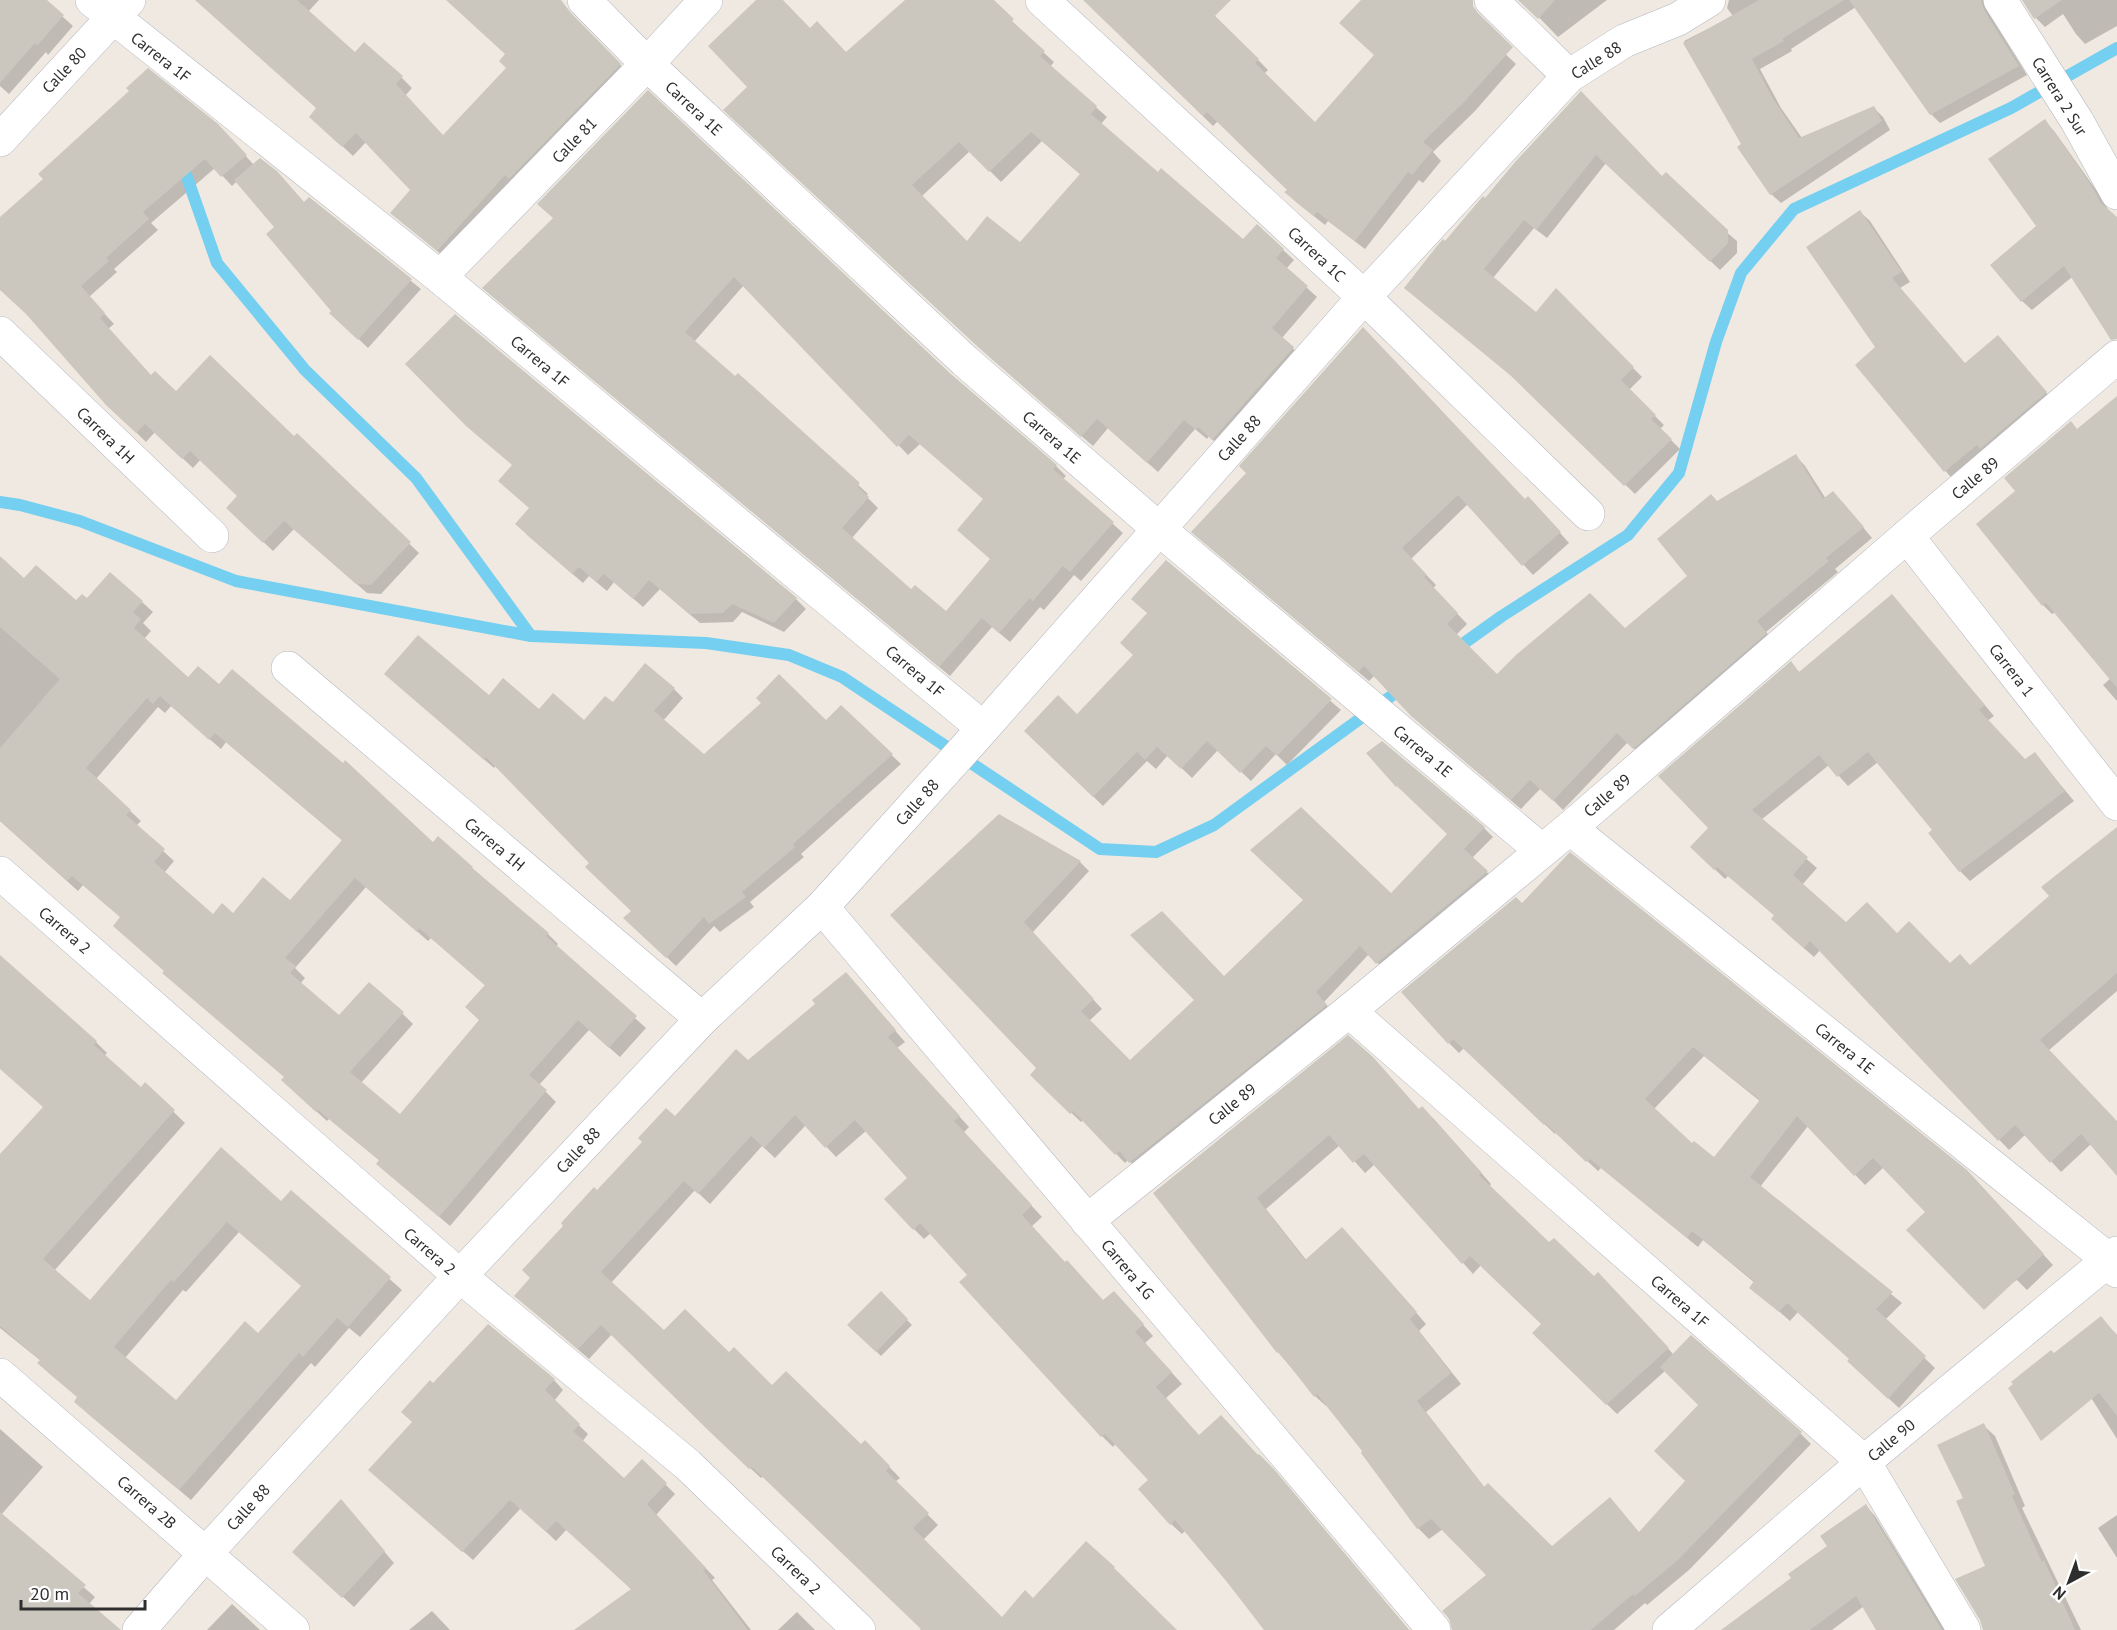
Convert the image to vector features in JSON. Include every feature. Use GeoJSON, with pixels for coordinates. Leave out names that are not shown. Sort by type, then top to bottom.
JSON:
{"type":"FeatureCollection","features":[{"type":"Feature","properties":{"kind":"street","name":"Carrera 1E"},"geometry":{"type":"LineString","coordinates":[[584,0],[647,64],[965,361],[1159,529],[1541,850]]}},
{"type":"Feature","properties":{"kind":"street","name":"Calle 81"},"geometry":{"type":"LineString","coordinates":[[440,278],[706,0]]}},
{"type":"Feature","properties":{"kind":"street","name":"Carrera 1C"},"geometry":{"type":"LineString","coordinates":[[1042,0],[1364,297],[1587,514]]}},
{"type":"Feature","properties":{"kind":"street"},"geometry":{"type":"LineString","coordinates":[[1491,0],[1569,76]]}},
{"type":"Feature","properties":{"kind":"street","name":"Calle 88"},"geometry":{"type":"LineString","coordinates":[[139,1630],[206,1553],[460,1276],[702,1019],[822,907],[1364,297],[1569,76],[1624,41],[1678,19],[1709,0]]}},
{"type":"Feature","properties":{"kind":"street","name":"Carrera 2 Sur"},"geometry":{"type":"LineString","coordinates":[[2000,0],[2077,121],[2117,193]]}},
{"type":"Feature","properties":{"kind":"street","name":"Calle 80"},"geometry":{"type":"LineString","coordinates":[[0,140],[111,6]]}},
{"type":"Feature","properties":{"kind":"street","name":"Carrera 1F"},"geometry":{"type":"LineString","coordinates":[[111,6],[440,278],[977,735]]}},
{"type":"Feature","properties":{"kind":"street","name":"Carrera 1H"},"geometry":{"type":"LineString","coordinates":[[0,333],[212,536]]}},
{"type":"Feature","properties":{"kind":"street","name":"Calle 89"},"geometry":{"type":"LineString","coordinates":[[1087,1221],[1349,1011],[1570,828],[2117,357]]}},
{"type":"Feature","properties":{"kind":"street","name":"Carrera 1"},"geometry":{"type":"LineString","coordinates":[[1907,536],[2117,804]]}},
{"type":"Feature","properties":{"kind":"street","name":"Carrera 1H"},"geometry":{"type":"LineString","coordinates":[[288,668],[702,1019]]}},
{"type":"Feature","properties":{"kind":"street","name":"Carrera 1E"},"geometry":{"type":"LineString","coordinates":[[1570,828],[2114,1261]]}},
{"type":"Feature","properties":{"kind":"street","name":"Carrera 2"},"geometry":{"type":"LineString","coordinates":[[0,873],[460,1276],[687,1465],[859,1630]]}},
{"type":"Feature","properties":{"kind":"street","name":"Carrera 1G"},"geometry":{"type":"LineString","coordinates":[[822,907],[1434,1630]]}},
{"type":"Feature","properties":{"kind":"street","name":"Carrera 1F"},"geometry":{"type":"LineString","coordinates":[[1349,1011],[1864,1462],[1964,1630]]}},
{"type":"Feature","properties":{"kind":"street","name":"Calle 90"},"geometry":{"type":"LineString","coordinates":[[1669,1630],[1864,1462],[2114,1261]]}},
{"type":"Feature","properties":{"kind":"street","name":"Carrera 2B"},"geometry":{"type":"LineString","coordinates":[[0,1375],[293,1630]]}},
{"type":"Feature","properties":{"kind":"building"},"geometry":{"type":"Polygon","coordinates":[[[0,0],[47,0],[64,15],[37,46],[35,43],[0,83],[0,0]]]}},
{"type":"Feature","properties":{"kind":"building"},"geometry":{"type":"Polygon","coordinates":[[[195,0],[297,0],[355,52],[364,42],[403,76],[396,84],[443,135],[506,68],[499,61],[505,54],[446,0],[561,0],[621,64],[509,179],[505,175],[437,251],[390,213],[410,190],[356,133],[342,147],[309,117],[316,108],[195,0]]]}},
{"type":"Feature","properties":{"kind":"building"},"geometry":{"type":"Polygon","coordinates":[[[756,0],[783,0],[810,28],[817,21],[846,52],[905,0],[994,0],[1014,19],[1012,21],[1045,51],[1040,56],[1097,106],[1091,114],[1158,172],[1161,168],[1243,239],[1257,224],[1284,249],[1276,258],[1308,286],[1272,328],[1294,347],[1212,440],[1198,427],[1196,430],[1184,420],[1147,463],[1097,419],[1081,437],[978,347],[723,110],[747,87],[708,46],[756,0]],[[1031,132],[989,172],[959,142],[912,185],[967,241],[987,216],[1020,242],[1080,174],[1031,132]]]}},
{"type":"Feature","properties":{"kind":"building"},"geometry":{"type":"Polygon","coordinates":[[[1083,0],[1231,0],[1215,16],[1259,59],[1255,63],[1315,122],[1374,55],[1339,23],[1361,0],[1473,0],[1473,6],[1478,13],[1513,47],[1465,101],[1423,142],[1433,150],[1412,175],[1408,172],[1355,241],[1317,212],[1314,216],[1284,192],[1287,190],[1207,112],[1203,116],[1083,0]]]}},
{"type":"Feature","properties":{"kind":"building"},"geometry":{"type":"Polygon","coordinates":[[[1518,0],[1555,0],[1538,19],[1518,0]]]}},
{"type":"Feature","properties":{"kind":"building"},"geometry":{"type":"Polygon","coordinates":[[[1759,0],[1844,0],[1782,39],[1784,41],[1752,59],[1772,97],[1799,138],[1874,106],[1882,121],[1770,195],[1737,147],[1741,144],[1683,43],[1759,0]]]}},
{"type":"Feature","properties":{"kind":"building"},"geometry":{"type":"Polygon","coordinates":[[[1849,0],[1981,0],[1984,10],[2019,66],[1930,115],[1849,0]]]}},
{"type":"Feature","properties":{"kind":"building"},"geometry":{"type":"Polygon","coordinates":[[[2022,0],[2062,0],[2034,19],[2022,0]]]}},
{"type":"Feature","properties":{"kind":"building"},"geometry":{"type":"Polygon","coordinates":[[[148,68],[218,124],[247,155],[221,177],[205,159],[143,212],[149,219],[106,258],[109,261],[81,286],[105,313],[100,318],[151,375],[155,371],[176,391],[210,355],[294,436],[297,433],[411,542],[371,585],[356,584],[284,521],[263,543],[226,508],[237,496],[190,451],[182,459],[145,424],[136,433],[106,405],[26,314],[0,290],[0,217],[43,179],[38,174],[129,91],[126,88],[148,68]]]}},
{"type":"Feature","properties":{"kind":"building"},"geometry":{"type":"Polygon","coordinates":[[[648,90],[952,375],[1057,465],[1053,469],[1114,522],[1070,572],[1063,566],[1033,601],[1030,598],[999,633],[982,618],[939,667],[482,288],[553,218],[537,204],[648,90]],[[734,277],[685,332],[735,376],[738,373],[860,483],[857,486],[869,497],[842,528],[911,589],[915,585],[946,611],[990,559],[957,530],[983,499],[909,435],[897,447],[734,277]]]}},
{"type":"Feature","properties":{"kind":"building"},"geometry":{"type":"Polygon","coordinates":[[[1581,91],[1662,176],[1666,172],[1728,230],[1728,243],[1710,262],[1596,155],[1536,230],[1524,220],[1484,269],[1536,312],[1556,288],[1634,367],[1621,380],[1656,415],[1651,419],[1672,439],[1624,486],[1510,375],[1404,288],[1443,239],[1445,241],[1483,196],[1485,198],[1581,91]]]}},
{"type":"Feature","properties":{"kind":"building"},"geometry":{"type":"Polygon","coordinates":[[[2045,119],[2090,183],[2101,203],[2117,217],[2117,339],[2111,340],[2064,266],[2021,302],[1990,265],[2036,226],[1988,159],[2045,119]]]}},
{"type":"Feature","properties":{"kind":"building"},"geometry":{"type":"Polygon","coordinates":[[[260,158],[277,171],[304,202],[309,197],[412,279],[358,340],[329,313],[331,311],[266,234],[274,227],[234,180],[260,158]]]}},
{"type":"Feature","properties":{"kind":"building"},"geometry":{"type":"Polygon","coordinates":[[[1860,210],[1902,272],[1892,278],[1965,363],[1998,335],[2047,392],[1980,449],[1977,445],[1944,472],[1855,365],[1875,347],[1806,247],[1860,210]]]}},
{"type":"Feature","properties":{"kind":"building"},"geometry":{"type":"Polygon","coordinates":[[[455,314],[797,598],[774,623],[732,604],[723,613],[689,614],[649,580],[633,599],[604,574],[596,582],[579,567],[572,574],[515,524],[529,508],[498,481],[512,465],[466,426],[405,364],[455,314]]]}},
{"type":"Feature","properties":{"kind":"building"},"geometry":{"type":"Polygon","coordinates":[[[1363,327],[1525,499],[1528,496],[1561,532],[1522,566],[1458,495],[1402,548],[1427,575],[1424,577],[1458,613],[1447,624],[1497,674],[1516,655],[1590,593],[1625,628],[1687,576],[1657,539],[1711,494],[1717,501],[1796,454],[1823,499],[1833,491],[1864,527],[1826,558],[1829,561],[1757,621],[1767,633],[1633,749],[1617,733],[1553,801],[1530,780],[1511,800],[1411,716],[1364,666],[1358,672],[1191,532],[1246,473],[1239,466],[1363,327]]]}},
{"type":"Feature","properties":{"kind":"building"},"geometry":{"type":"Polygon","coordinates":[[[2117,396],[2117,688],[2046,603],[2042,606],[1976,524],[2015,491],[2004,478],[2071,421],[2077,429],[2117,396]]]}},
{"type":"Feature","properties":{"kind":"building"},"geometry":{"type":"Polygon","coordinates":[[[0,556],[24,578],[36,565],[76,600],[82,594],[87,598],[110,572],[143,601],[133,612],[141,619],[134,628],[188,677],[198,666],[219,684],[232,669],[343,763],[345,760],[433,842],[438,836],[549,933],[546,936],[637,1016],[609,1048],[578,1020],[529,1075],[547,1090],[439,1217],[376,1164],[379,1160],[318,1110],[316,1112],[281,1080],[284,1077],[162,973],[164,971],[113,926],[120,917],[72,876],[67,881],[0,821],[0,748],[60,679],[0,627],[0,556]],[[160,696],[153,704],[147,698],[86,768],[131,810],[126,815],[165,849],[154,862],[213,914],[222,903],[233,913],[263,877],[290,900],[342,840],[215,733],[209,740],[160,696]],[[355,878],[285,958],[296,966],[290,973],[339,1015],[369,982],[404,1012],[350,1072],[400,1114],[479,1020],[465,1007],[485,985],[419,928],[417,932],[355,878]]]}},
{"type":"Feature","properties":{"kind":"building"},"geometry":{"type":"Polygon","coordinates":[[[1166,560],[1332,699],[1277,756],[1266,746],[1240,773],[1207,741],[1181,769],[1157,747],[1145,760],[1137,752],[1093,797],[1024,731],[1058,695],[1077,714],[1133,655],[1120,643],[1147,613],[1131,599],[1166,560]]]}},
{"type":"Feature","properties":{"kind":"building"},"geometry":{"type":"Polygon","coordinates":[[[1892,594],[1985,705],[1979,710],[2025,759],[2035,752],[2065,791],[1959,872],[1928,833],[1932,830],[1868,752],[1837,777],[1819,755],[1752,810],[1808,857],[1793,875],[1846,922],[1867,902],[1897,933],[1909,921],[1950,963],[1960,954],[1970,965],[2049,896],[2041,887],[2117,827],[2117,973],[2040,1040],[2117,1121],[2117,1176],[2081,1134],[2050,1163],[2015,1125],[1998,1141],[1810,941],[1804,948],[1771,919],[1774,915],[1717,867],[1714,870],[1690,847],[1708,828],[1658,776],[1791,661],[1799,672],[1892,594]]]}},
{"type":"Feature","properties":{"kind":"building"},"geometry":{"type":"Polygon","coordinates":[[[418,635],[489,695],[503,678],[539,709],[553,693],[584,720],[605,696],[613,702],[645,663],[675,688],[654,711],[704,754],[761,703],[756,698],[779,674],[826,720],[841,705],[893,754],[793,844],[795,847],[742,892],[746,897],[709,924],[704,917],[666,958],[623,918],[631,911],[585,867],[589,863],[486,757],[484,760],[384,674],[418,635]]]}},
{"type":"Feature","properties":{"kind":"building"},"geometry":{"type":"Polygon","coordinates":[[[1382,741],[1485,827],[1464,849],[1488,871],[1376,964],[1360,946],[1316,992],[1327,1005],[1129,1163],[1119,1151],[1115,1155],[1073,1111],[1070,1114],[1030,1075],[1036,1068],[890,915],[999,814],[1081,861],[1024,922],[1094,999],[1081,1011],[1130,1060],[1194,1000],[1130,935],[1162,911],[1224,976],[1303,900],[1250,850],[1301,807],[1391,893],[1447,834],[1396,787],[1366,753],[1382,741]]]}},
{"type":"Feature","properties":{"kind":"building"},"geometry":{"type":"Polygon","coordinates":[[[1570,852],[1967,1170],[2044,1254],[1984,1310],[1906,1230],[1925,1212],[1873,1158],[1854,1176],[1797,1116],[1750,1177],[1893,1292],[1876,1309],[1926,1356],[1888,1399],[1847,1361],[1849,1359],[1787,1303],[1779,1312],[1749,1288],[1754,1281],[1692,1231],[1687,1238],[1590,1159],[1586,1162],[1453,1039],[1448,1044],[1401,992],[1516,897],[1522,903],[1570,852]],[[1693,1047],[1645,1099],[1692,1143],[1694,1141],[1714,1157],[1760,1100],[1693,1047]]]}},
{"type":"Feature","properties":{"kind":"building"},"geometry":{"type":"Polygon","coordinates":[[[0,955],[97,1041],[94,1045],[141,1087],[145,1082],[175,1110],[43,1259],[90,1300],[221,1147],[281,1201],[291,1190],[391,1277],[348,1327],[337,1318],[303,1357],[299,1353],[179,1490],[74,1402],[77,1397],[37,1363],[40,1360],[0,1326],[0,1154],[43,1107],[0,1069],[0,955]],[[227,1222],[174,1282],[171,1280],[114,1347],[176,1400],[245,1321],[258,1333],[301,1286],[227,1222]]]}},
{"type":"Feature","properties":{"kind":"building"},"geometry":{"type":"Polygon","coordinates":[[[846,972],[896,1030],[888,1037],[960,1116],[954,1121],[1032,1205],[1022,1215],[1103,1300],[1114,1291],[1144,1324],[1135,1332],[1172,1372],[1156,1387],[1199,1435],[1221,1415],[1273,1468],[1409,1630],[1264,1630],[1175,1520],[1170,1525],[1138,1489],[1148,1480],[1105,1434],[1101,1437],[959,1282],[967,1275],[920,1223],[913,1230],[884,1199],[907,1178],[855,1120],[825,1148],[795,1115],[764,1148],[751,1136],[698,1194],[684,1181],[601,1272],[664,1330],[685,1309],[729,1352],[734,1347],[772,1385],[786,1371],[861,1444],[865,1440],[890,1466],[886,1471],[929,1513],[913,1528],[1002,1617],[1025,1590],[1033,1598],[1086,1541],[1177,1630],[922,1630],[752,1467],[749,1469],[710,1432],[601,1325],[578,1349],[514,1296],[530,1278],[522,1270],[563,1226],[561,1223],[594,1187],[597,1190],[642,1142],[638,1138],[666,1108],[675,1116],[736,1049],[748,1060],[815,1004],[812,1000],[846,972]]]}},
{"type":"Feature","properties":{"kind":"building"},"geometry":{"type":"Polygon","coordinates":[[[1348,1035],[1373,1057],[1419,1109],[1422,1106],[1482,1173],[1479,1175],[1549,1242],[1554,1238],[1594,1276],[1598,1272],[1669,1348],[1606,1405],[1532,1333],[1541,1324],[1470,1256],[1462,1264],[1364,1154],[1353,1163],[1329,1135],[1257,1198],[1305,1260],[1342,1227],[1417,1312],[1410,1319],[1451,1373],[1417,1401],[1484,1487],[1488,1483],[1552,1546],[1610,1497],[1639,1532],[1685,1481],[1654,1451],[1698,1405],[1660,1367],[1691,1335],[1802,1432],[1678,1560],[1591,1630],[1452,1630],[1449,1618],[1442,1611],[1486,1575],[1431,1519],[1417,1529],[1361,1453],[1362,1451],[1317,1394],[1314,1397],[1279,1352],[1277,1353],[1153,1193],[1348,1035]]]}},
{"type":"Feature","properties":{"kind":"building"},"geometry":{"type":"Polygon","coordinates":[[[881,1291],[908,1319],[876,1352],[847,1325],[881,1291]]]}},
{"type":"Feature","properties":{"kind":"building"},"geometry":{"type":"Polygon","coordinates":[[[2101,1316],[2117,1336],[2117,1416],[2099,1393],[2041,1441],[2008,1388],[2013,1384],[2011,1382],[2051,1350],[2054,1353],[2101,1316]]]}},
{"type":"Feature","properties":{"kind":"building"},"geometry":{"type":"Polygon","coordinates":[[[488,1324],[555,1379],[545,1390],[580,1424],[573,1431],[624,1478],[642,1459],[667,1483],[647,1504],[706,1568],[703,1570],[748,1630],[574,1630],[631,1589],[556,1521],[546,1532],[510,1500],[462,1552],[368,1470],[412,1422],[401,1412],[430,1380],[433,1383],[488,1324]]]}},
{"type":"Feature","properties":{"kind":"building"},"geometry":{"type":"Polygon","coordinates":[[[1984,1423],[2015,1494],[2012,1496],[2075,1630],[1983,1630],[1980,1620],[1955,1579],[1985,1566],[1956,1501],[1963,1498],[1937,1445],[1984,1423]]]}},
{"type":"Feature","properties":{"kind":"building"},"geometry":{"type":"Polygon","coordinates":[[[341,1499],[385,1551],[342,1598],[292,1552],[341,1499]]]}},
{"type":"Feature","properties":{"kind":"building"},"geometry":{"type":"Polygon","coordinates":[[[1866,1504],[1942,1630],[1876,1630],[1856,1596],[1810,1630],[1721,1630],[1791,1578],[1788,1574],[1827,1546],[1820,1536],[1866,1504]]]}},
{"type":"Feature","properties":{"kind":"building"},"geometry":{"type":"Polygon","coordinates":[[[0,1512],[86,1585],[78,1593],[121,1630],[0,1630],[0,1512]]]}},
{"type":"Feature","properties":{"kind":"waterway"},"geometry":{"type":"LineString","coordinates":[[1453,651],[1502,616],[1628,535],[1679,473],[1716,342],[1741,273],[1794,209],[2011,108],[2117,48]]}},
{"type":"Feature","properties":{"kind":"waterway"},"geometry":{"type":"LineString","coordinates":[[181,160],[217,263],[305,370],[416,478],[531,636]]}},
{"type":"Feature","properties":{"kind":"waterway"},"geometry":{"type":"LineString","coordinates":[[0,502],[80,521],[236,581],[531,636],[706,643],[789,655],[842,677],[1100,849],[1156,852],[1214,825],[1405,686]]}}]}
